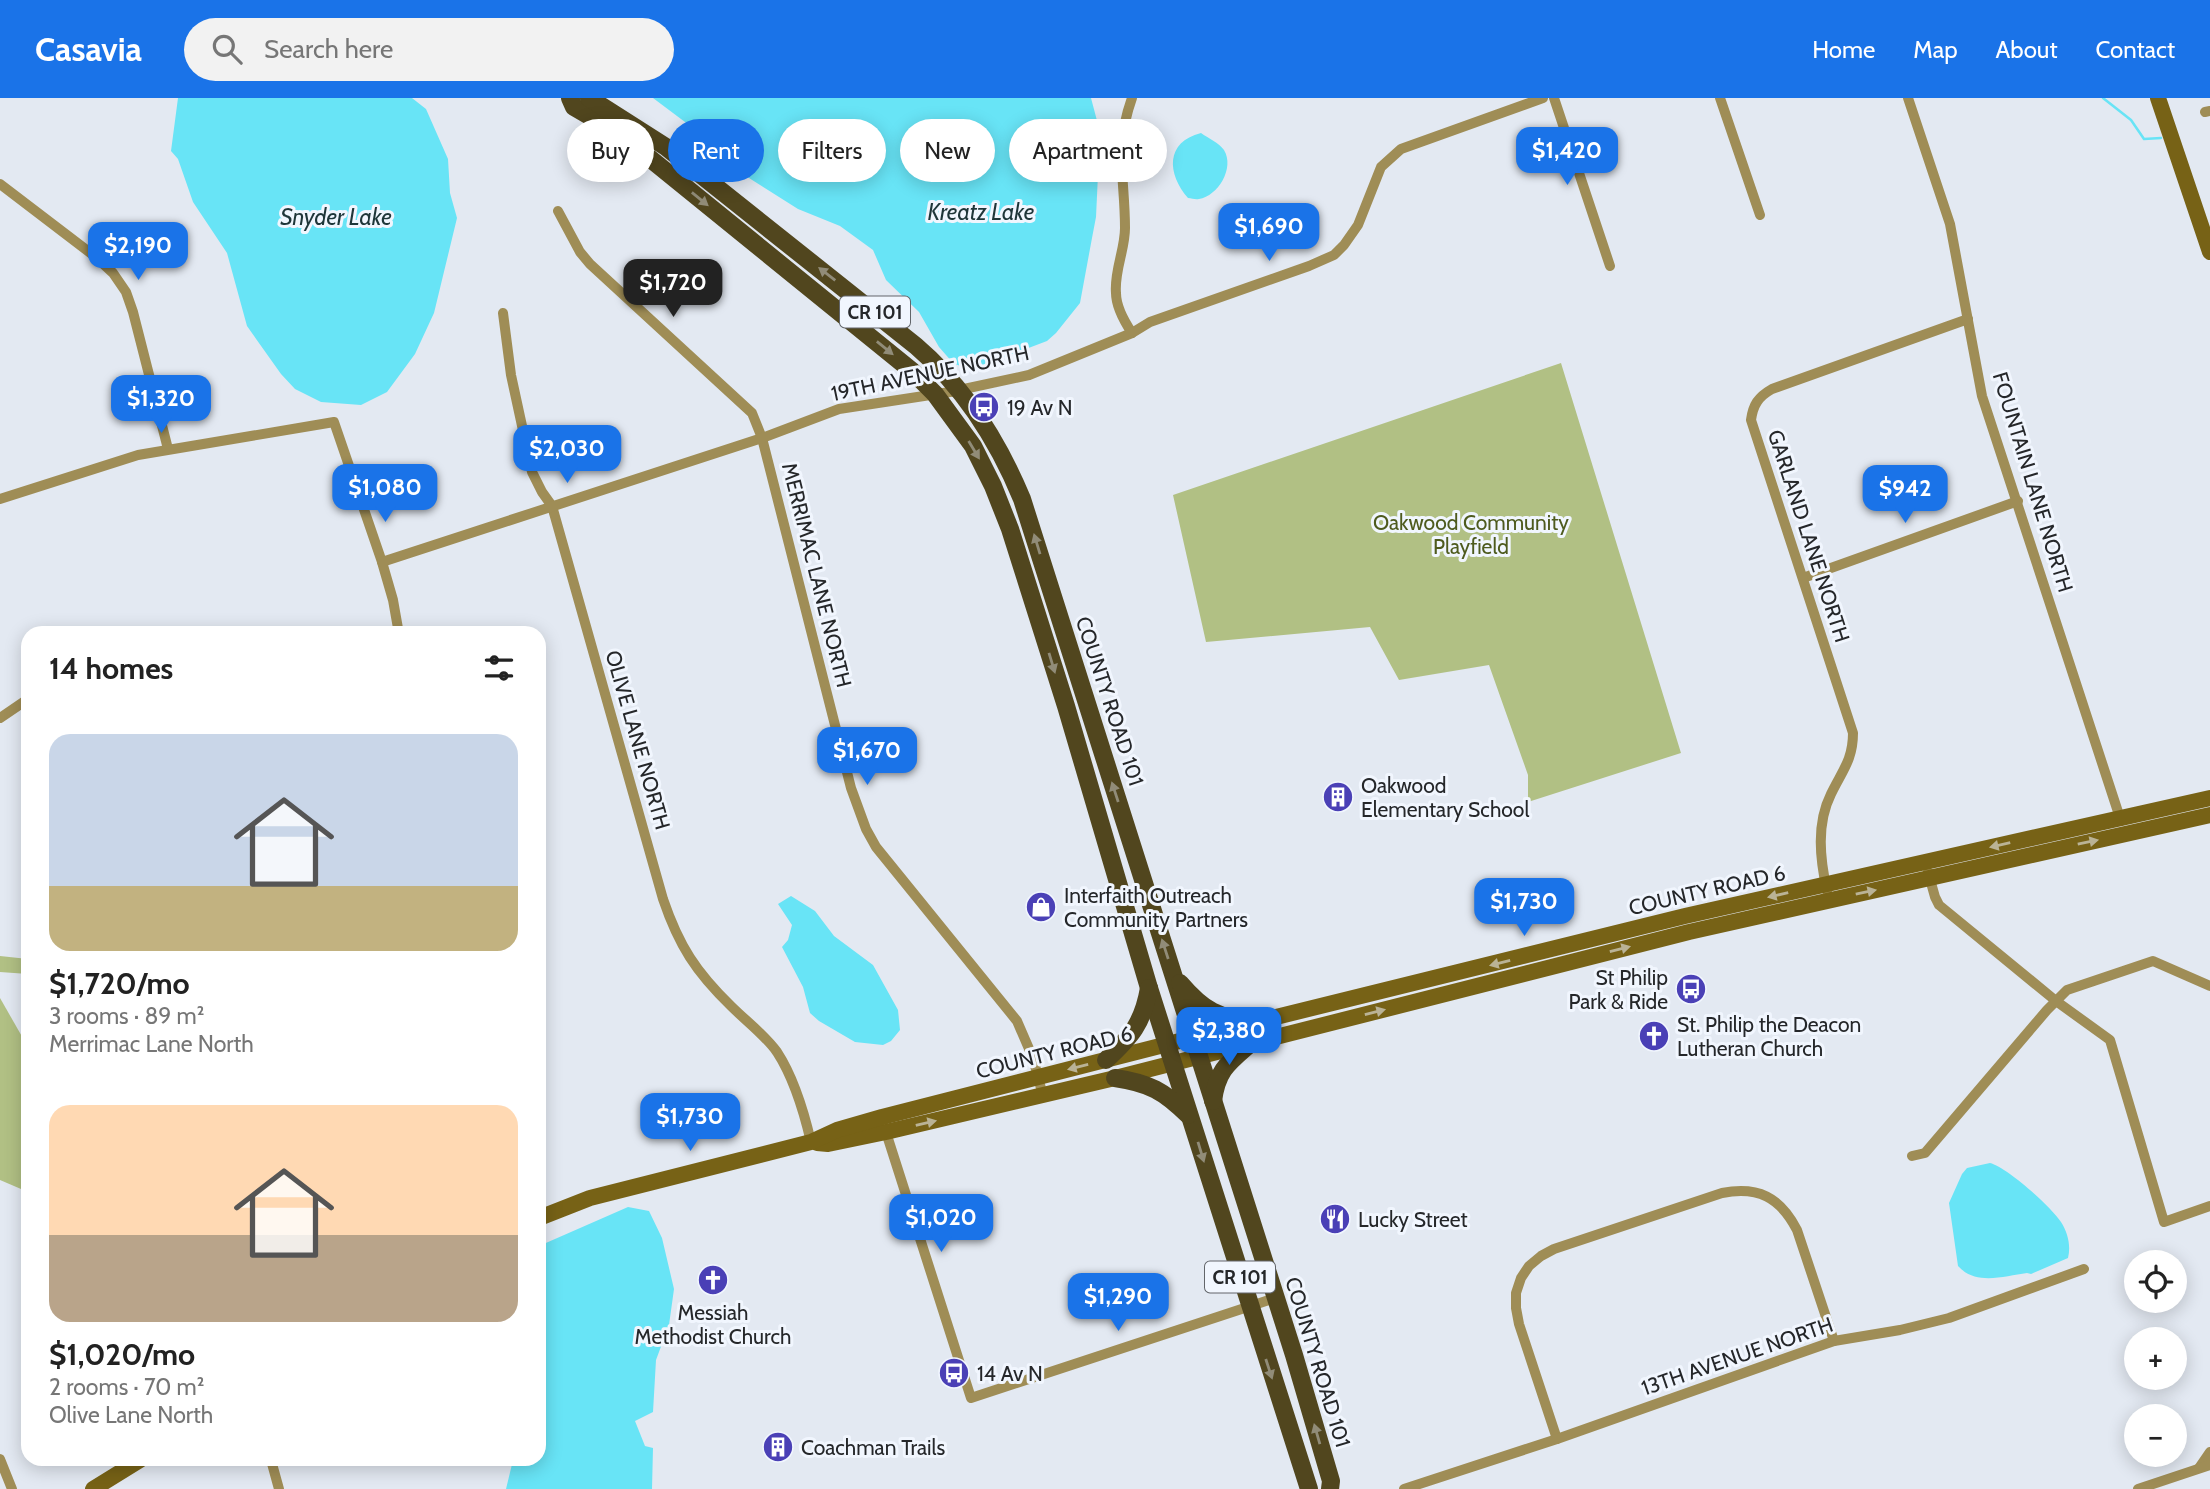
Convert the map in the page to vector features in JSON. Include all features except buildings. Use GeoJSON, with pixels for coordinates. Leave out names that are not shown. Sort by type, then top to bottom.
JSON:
{"type":"FeatureCollection","features":[{"type":"Feature","properties":{"kind":"main road","name":"COUNTY ROAD 101"},"geometry":{"type":"LineString","coordinates":[[570,98],[574,107],[642,152],[902,362],[935,394],[973,446],[1010,529],[1066,706],[1149,988],[1309,1489]]}},
{"type":"Feature","properties":{"kind":"main road","name":"COUNTY ROAD 101"},"geometry":{"type":"LineString","coordinates":[[589,98],[666,147],[931,358],[978,415],[1003,455],[1022,499],[1174,977],[1331,1481],[1330,1489]]}},
{"type":"Feature","properties":{"kind":"main road"},"geometry":{"type":"LineString","coordinates":[[2158,98],[2209,247]]}},
{"type":"Feature","properties":{"kind":"main road","name":"COUNTY ROAD 6"},"geometry":{"type":"LineString","coordinates":[[546,1214],[603,1195],[811,1142],[837,1130],[884,1125],[1042,1096],[1689,932],[1925,862],[2210,798]]}},
{"type":"Feature","properties":{"kind":"main road","name":"COUNTY ROAD 6"},"geometry":{"type":"LineString","coordinates":[[884,1125],[1106,1060],[1685,916],[1930,878],[2210,815]]}},
{"type":"Feature","properties":{"kind":"main road"},"geometry":{"type":"LineString","coordinates":[[1174,977],[1206,1010],[1230,1019],[1254,1022]]}},
{"type":"Feature","properties":{"kind":"main road"},"geometry":{"type":"LineString","coordinates":[[1106,1060],[1137,1028],[1145,1009],[1149,988]]}},
{"type":"Feature","properties":{"kind":"main road"},"geometry":{"type":"LineString","coordinates":[[1213,1101],[1215,1084],[1223,1070],[1251,1043]]}},
{"type":"Feature","properties":{"kind":"main road"},"geometry":{"type":"LineString","coordinates":[[1115,1078],[1158,1089],[1191,1118]]}},
{"type":"Feature","properties":{"kind":"main road"},"geometry":{"type":"LineString","coordinates":[[93,1489],[130,1466]]}},
{"type":"Feature","properties":{"kind":"street"},"geometry":{"type":"LineString","coordinates":[[1132,98],[1121,140],[1125,228],[1115,294],[1124,320],[1132,333]]}},
{"type":"Feature","properties":{"kind":"street","name":"19TH AVENUE NORTH"},"geometry":{"type":"LineString","coordinates":[[382,562],[762,438],[839,410],[958,391],[1029,375],[1132,333],[1150,322],[1309,266],[1334,254],[1353,234],[1381,167],[1401,149],[1543,98]]}},
{"type":"Feature","properties":{"kind":"street"},"geometry":{"type":"LineString","coordinates":[[1554,98],[1610,266]]}},
{"type":"Feature","properties":{"kind":"street"},"geometry":{"type":"LineString","coordinates":[[1720,98],[1760,215]]}},
{"type":"Feature","properties":{"kind":"street","name":"FOUNTAIN LANE NORTH"},"geometry":{"type":"LineString","coordinates":[[1908,98],[1950,224],[1982,396],[2124,834]]}},
{"type":"Feature","properties":{"kind":"street"},"geometry":{"type":"LineString","coordinates":[[0,184],[97,258],[113,274],[125,292],[133,312],[168,449]]}},
{"type":"Feature","properties":{"kind":"street","name":"MERRIMAC LANE NORTH"},"geometry":{"type":"LineString","coordinates":[[558,211],[580,253],[590,264],[752,413],[762,438],[851,788],[866,829],[883,856],[1017,1021],[1033,1058],[1042,1096]]}},
{"type":"Feature","properties":{"kind":"street","name":"OLIVE LANE NORTH"},"geometry":{"type":"LineString","coordinates":[[503,313],[511,375],[531,472],[552,506],[672,926],[701,974],[776,1050],[796,1093],[811,1142]]}},
{"type":"Feature","properties":{"kind":"street","name":"GARLAND LANE NORTH"},"geometry":{"type":"LineString","coordinates":[[1828,892],[1823,873],[1821,827],[1830,795],[1850,761],[1853,733],[1751,420],[1756,401],[1772,389],[1968,319]]}},
{"type":"Feature","properties":{"kind":"street"},"geometry":{"type":"LineString","coordinates":[[0,499],[138,455],[334,422],[382,562],[398,626]]}},
{"type":"Feature","properties":{"kind":"street"},"geometry":{"type":"LineString","coordinates":[[1803,578],[2018,501]]}},
{"type":"Feature","properties":{"kind":"street"},"geometry":{"type":"LineString","coordinates":[[0,718],[21,704]]}},
{"type":"Feature","properties":{"kind":"street"},"geometry":{"type":"LineString","coordinates":[[1925,862],[1940,905],[2056,1001],[2110,1040],[2164,1222],[2210,1206]]}},
{"type":"Feature","properties":{"kind":"street"},"geometry":{"type":"LineString","coordinates":[[1912,1156],[1925,1153],[2067,990],[2152,961],[2210,986]]}},
{"type":"Feature","properties":{"kind":"street"},"geometry":{"type":"LineString","coordinates":[[884,1125],[971,1398],[1275,1298]]}},
{"type":"Feature","properties":{"kind":"street"},"geometry":{"type":"LineString","coordinates":[[1557,1439],[1518,1324],[1516,1308],[1516,1293],[1525,1272],[1541,1256],[1554,1249],[1722,1193],[1752,1191],[1780,1204],[1790,1216],[1834,1340]]}},
{"type":"Feature","properties":{"kind":"street","name":"13TH AVENUE NORTH"},"geometry":{"type":"LineString","coordinates":[[1404,1489],[1557,1439],[1834,1340],[1900,1330],[1949,1318],[2084,1269]]}},
{"type":"Feature","properties":{"kind":"street"},"geometry":{"type":"LineString","coordinates":[[2138,1489],[2205,1466],[2210,1452]]}},
{"type":"Feature","properties":{"kind":"street"},"geometry":{"type":"LineString","coordinates":[[0,1459],[12,1489]]}},
{"type":"Feature","properties":{"kind":"street"},"geometry":{"type":"LineString","coordinates":[[273,1466],[279,1489]]}},
{"type":"Feature","properties":{"kind":"green space","name":"Oakwood Community Playfield"},"geometry":{"type":"Polygon","coordinates":[[[1561,363],[1681,753],[1528,802],[1528,775],[1489,665],[1399,680],[1370,627],[1206,642],[1173,495],[1561,363]]]}},
{"type":"Feature","properties":{"kind":"green space"},"geometry":{"type":"Polygon","coordinates":[[[0,956],[21,958],[21,974],[0,972],[0,956]]]}},
{"type":"Feature","properties":{"kind":"green space"},"geometry":{"type":"Polygon","coordinates":[[[0,998],[21,1035],[21,1189],[0,1180],[0,998]]]}},
{"type":"Feature","properties":{"kind":"water","name":"Snyder Lake"},"geometry":{"type":"Polygon","coordinates":[[[178,98],[412,98],[426,109],[448,159],[450,193],[457,218],[434,313],[415,354],[387,392],[361,405],[321,402],[295,389],[281,374],[247,326],[227,253],[193,202],[178,159],[171,151],[178,98]]]}},
{"type":"Feature","properties":{"kind":"water","name":"Kreatz Lake"},"geometry":{"type":"Polygon","coordinates":[[[653,98],[1091,98],[1097,119],[1009,119],[1009,182],[1098,182],[1096,217],[1080,303],[1047,341],[970,370],[953,363],[939,347],[919,312],[886,280],[873,250],[840,226],[798,209],[755,182],[764,182],[764,119],[681,119],[653,98]]]}},
{"type":"Feature","properties":{"kind":"water"},"geometry":{"type":"Polygon","coordinates":[[[1201,133],[1224,150],[1227,157],[1226,173],[1218,187],[1206,197],[1188,198],[1176,179],[1173,160],[1181,144],[1189,137],[1201,133]]]}},
{"type":"Feature","properties":{"kind":"water"},"geometry":{"type":"Polygon","coordinates":[[[791,896],[815,911],[834,936],[873,965],[898,1010],[900,1030],[891,1041],[883,1045],[855,1042],[810,1013],[803,987],[782,947],[788,940],[792,925],[778,904],[791,896]]]}},
{"type":"Feature","properties":{"kind":"water"},"geometry":{"type":"Polygon","coordinates":[[[1990,1163],[2017,1179],[2056,1215],[2067,1235],[2068,1258],[2031,1274],[1991,1278],[1973,1276],[1958,1266],[1949,1203],[1967,1168],[1990,1163]]]}},
{"type":"Feature","properties":{"kind":"water"},"geometry":{"type":"Polygon","coordinates":[[[628,1207],[649,1211],[662,1238],[674,1289],[669,1325],[656,1360],[653,1412],[635,1421],[645,1446],[653,1448],[652,1489],[506,1489],[512,1466],[546,1466],[546,1243],[628,1207]]]}},
{"type":"Feature","properties":{"kind":"waterway"},"geometry":{"type":"LineString","coordinates":[[2103,98],[2131,120],[2144,139],[2161,138]]}},
{"type":"Feature","properties":{"kind":"place","name":"19 Av N"},"geometry":{"type":"Point","coordinates":[984,407]}},
{"type":"Feature","properties":{"kind":"place","name":"Oakwood Elementary School"},"geometry":{"type":"Point","coordinates":[1338,797]}},
{"type":"Feature","properties":{"kind":"place","name":"Interfaith Outreach Community Partners"},"geometry":{"type":"Point","coordinates":[1041,907]}},
{"type":"Feature","properties":{"kind":"place","name":"St Philip Park & Ride"},"geometry":{"type":"Point","coordinates":[1691,989]}},
{"type":"Feature","properties":{"kind":"place","name":"St. Philip the Deacon Lutheran Church"},"geometry":{"type":"Point","coordinates":[1654,1036]}},
{"type":"Feature","properties":{"kind":"place","name":"Lucky Street"},"geometry":{"type":"Point","coordinates":[1335,1219]}},
{"type":"Feature","properties":{"kind":"place","name":"Messiah Methodist Church"},"geometry":{"type":"Point","coordinates":[713,1280]}},
{"type":"Feature","properties":{"kind":"place","name":"14 Av N"},"geometry":{"type":"Point","coordinates":[954,1373]}},
{"type":"Feature","properties":{"kind":"place","name":"Coachman Trails"},"geometry":{"type":"Point","coordinates":[778,1447]}}]}
